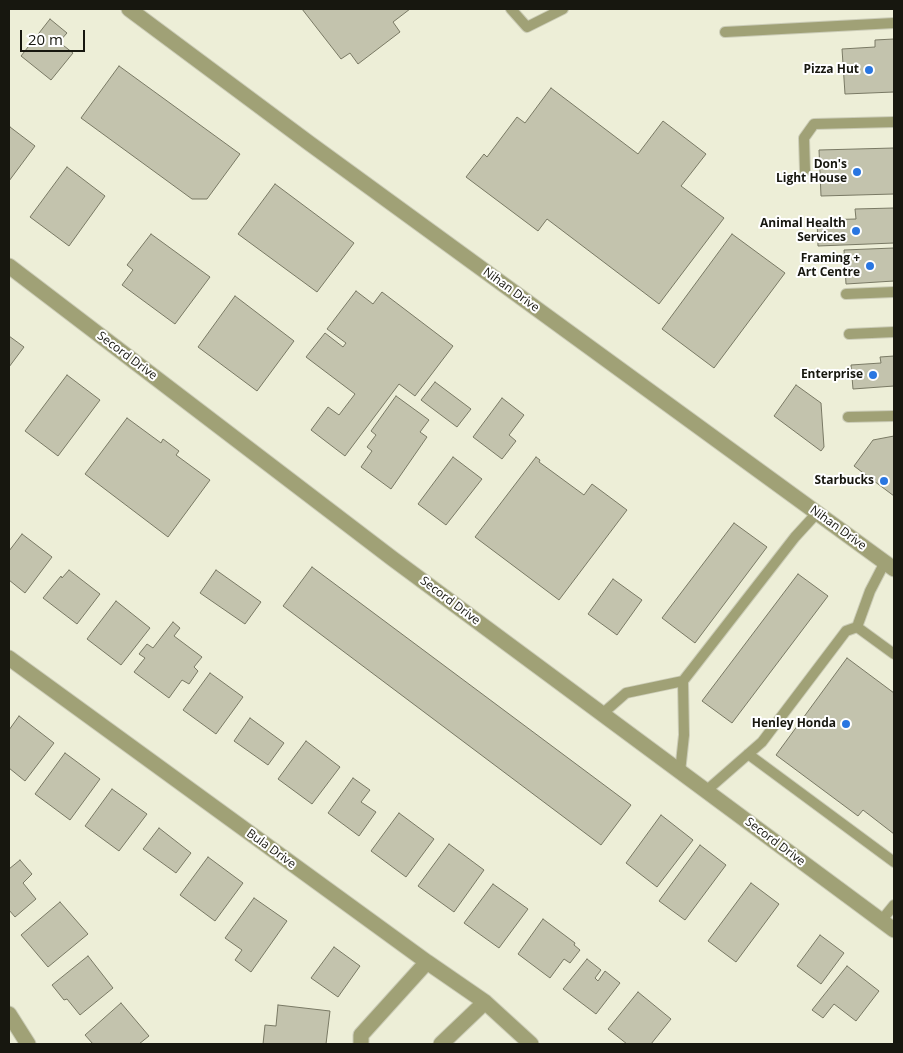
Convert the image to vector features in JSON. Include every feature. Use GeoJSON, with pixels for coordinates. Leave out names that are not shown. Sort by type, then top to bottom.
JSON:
{"type":"FeatureCollection","features":[{"type":"Feature","properties":{"kind":"street","name":"Nihan Drive"},"geometry":{"type":"LineString","coordinates":[[129,9],[309,143],[890,565]]}},
{"type":"Feature","properties":{"kind":"street","name":"Secord Drive"},"geometry":{"type":"LineString","coordinates":[[9,266],[393,559],[894,930]]}},
{"type":"Feature","properties":{"kind":"street","name":"Bula Drive"},"geometry":{"type":"LineString","coordinates":[[9,658],[427,962],[485,1002],[531,1044]]}},
{"type":"Feature","properties":{"kind":"street"},"geometry":{"type":"LineString","coordinates":[[361,1044],[361,1035],[427,962]]}},
{"type":"Feature","properties":{"kind":"street"},"geometry":{"type":"LineString","coordinates":[[441,1044],[485,1002]]}},
{"type":"Feature","properties":{"kind":"street"},"geometry":{"type":"LineString","coordinates":[[9,1014],[28,1044]]}},
{"type":"Feature","properties":{"kind":"lane"},"geometry":{"type":"LineString","coordinates":[[511,9],[527,27],[563,9]]}},
{"type":"Feature","properties":{"kind":"lane"},"geometry":{"type":"LineString","coordinates":[[725,32],[894,23]]}},
{"type":"Feature","properties":{"kind":"lane"},"geometry":{"type":"LineString","coordinates":[[805,171],[804,138],[814,124],[894,122]]}},
{"type":"Feature","properties":{"kind":"lane"},"geometry":{"type":"LineString","coordinates":[[846,294],[894,292]]}},
{"type":"Feature","properties":{"kind":"lane"},"geometry":{"type":"LineString","coordinates":[[848,334],[894,332]]}},
{"type":"Feature","properties":{"kind":"lane"},"geometry":{"type":"LineString","coordinates":[[848,416],[894,416]]}},
{"type":"Feature","properties":{"kind":"lane"},"geometry":{"type":"LineString","coordinates":[[680,772],[684,735],[683,681],[795,537],[817,513]]}},
{"type":"Feature","properties":{"kind":"lane"},"geometry":{"type":"LineString","coordinates":[[857,627],[870,591],[890,565]]}},
{"type":"Feature","properties":{"kind":"lane"},"geometry":{"type":"LineString","coordinates":[[857,627],[894,654]]}},
{"type":"Feature","properties":{"kind":"lane"},"geometry":{"type":"LineString","coordinates":[[706,791],[762,742],[846,631],[857,627]]}},
{"type":"Feature","properties":{"kind":"lane"},"geometry":{"type":"LineString","coordinates":[[602,714],[626,692],[683,681]]}},
{"type":"Feature","properties":{"kind":"lane"},"geometry":{"type":"LineString","coordinates":[[748,754],[894,862]]}},
{"type":"Feature","properties":{"kind":"lane"},"geometry":{"type":"LineString","coordinates":[[880,920],[894,905]]}},
{"type":"Feature","properties":{"kind":"building"},"geometry":{"type":"Polygon","coordinates":[[[302,9],[410,9],[393,22],[400,32],[358,64],[350,53],[341,59],[302,9]]]}},
{"type":"Feature","properties":{"kind":"building"},"geometry":{"type":"Polygon","coordinates":[[[50,19],[67,33],[59,42],[73,53],[51,80],[21,56],[50,19]]]}},
{"type":"Feature","properties":{"kind":"building","name":"Pizza Hut"},"geometry":{"type":"Polygon","coordinates":[[[894,39],[894,92],[845,94],[842,49],[875,47],[875,40],[894,39]]]}},
{"type":"Feature","properties":{"kind":"building"},"geometry":{"type":"Polygon","coordinates":[[[119,66],[240,154],[207,199],[192,199],[81,118],[119,66]]]}},
{"type":"Feature","properties":{"kind":"building"},"geometry":{"type":"Polygon","coordinates":[[[551,88],[638,154],[663,121],[706,154],[681,186],[724,218],[659,304],[547,219],[538,231],[466,177],[484,154],[487,157],[517,117],[525,123],[551,88]]]}},
{"type":"Feature","properties":{"kind":"building"},"geometry":{"type":"Polygon","coordinates":[[[10,127],[35,146],[9,181],[9,129],[10,127]]]}},
{"type":"Feature","properties":{"kind":"building","name":"Don's Light House"},"geometry":{"type":"Polygon","coordinates":[[[894,148],[894,194],[821,196],[819,150],[894,148]]]}},
{"type":"Feature","properties":{"kind":"building"},"geometry":{"type":"Polygon","coordinates":[[[67,167],[105,196],[69,246],[30,217],[67,167]]]}},
{"type":"Feature","properties":{"kind":"building"},"geometry":{"type":"Polygon","coordinates":[[[275,184],[354,243],[317,292],[238,234],[275,184]]]}},
{"type":"Feature","properties":{"kind":"building","name":"Animal Health Services"},"geometry":{"type":"Polygon","coordinates":[[[894,208],[894,243],[818,246],[817,220],[856,219],[855,209],[894,208]]]}},
{"type":"Feature","properties":{"kind":"building"},"geometry":{"type":"Polygon","coordinates":[[[151,234],[210,277],[175,324],[122,285],[133,270],[127,265],[151,234]]]}},
{"type":"Feature","properties":{"kind":"building"},"geometry":{"type":"Polygon","coordinates":[[[732,234],[785,273],[714,368],[662,329],[732,234]]]}},
{"type":"Feature","properties":{"kind":"building","name":"Framing + Art Centre"},"geometry":{"type":"Polygon","coordinates":[[[894,248],[894,281],[846,284],[844,250],[894,248]]]}},
{"type":"Feature","properties":{"kind":"building"},"geometry":{"type":"Polygon","coordinates":[[[356,291],[373,304],[382,292],[453,346],[415,396],[399,384],[345,456],[311,430],[328,407],[339,415],[355,394],[306,357],[325,333],[343,347],[346,343],[327,329],[356,291]]]}},
{"type":"Feature","properties":{"kind":"building"},"geometry":{"type":"Polygon","coordinates":[[[235,296],[294,341],[257,391],[198,347],[235,296]]]}},
{"type":"Feature","properties":{"kind":"building"},"geometry":{"type":"Polygon","coordinates":[[[9,336],[24,347],[9,367],[9,336]]]}},
{"type":"Feature","properties":{"kind":"building","name":"Enterprise"},"geometry":{"type":"Polygon","coordinates":[[[894,356],[894,386],[853,389],[851,365],[881,363],[880,357],[894,356]]]}},
{"type":"Feature","properties":{"kind":"building"},"geometry":{"type":"Polygon","coordinates":[[[67,375],[100,400],[58,456],[25,431],[67,375]]]}},
{"type":"Feature","properties":{"kind":"building"},"geometry":{"type":"Polygon","coordinates":[[[435,382],[471,409],[457,427],[421,400],[435,382]]]}},
{"type":"Feature","properties":{"kind":"building"},"geometry":{"type":"Polygon","coordinates":[[[796,385],[821,403],[824,447],[821,451],[774,416],[796,385]]]}},
{"type":"Feature","properties":{"kind":"building"},"geometry":{"type":"Polygon","coordinates":[[[396,396],[429,420],[420,432],[427,437],[391,489],[361,467],[372,451],[367,447],[376,435],[371,431],[396,396]]]}},
{"type":"Feature","properties":{"kind":"building"},"geometry":{"type":"Polygon","coordinates":[[[502,398],[524,415],[509,435],[516,441],[502,459],[473,437],[502,398]]]}},
{"type":"Feature","properties":{"kind":"building"},"geometry":{"type":"Polygon","coordinates":[[[127,418],[161,443],[163,439],[179,451],[176,455],[210,480],[168,537],[85,474],[127,418]]]}},
{"type":"Feature","properties":{"kind":"building","name":"Starbucks"},"geometry":{"type":"Polygon","coordinates":[[[894,436],[894,496],[854,466],[873,440],[894,436]]]}},
{"type":"Feature","properties":{"kind":"building"},"geometry":{"type":"Polygon","coordinates":[[[453,457],[482,479],[446,525],[418,504],[453,457]]]}},
{"type":"Feature","properties":{"kind":"building"},"geometry":{"type":"Polygon","coordinates":[[[536,457],[540,460],[539,462],[584,495],[592,484],[627,510],[559,600],[475,537],[536,457]]]}},
{"type":"Feature","properties":{"kind":"building"},"geometry":{"type":"Polygon","coordinates":[[[734,523],[767,547],[695,643],[662,618],[734,523]]]}},
{"type":"Feature","properties":{"kind":"building"},"geometry":{"type":"Polygon","coordinates":[[[22,534],[52,557],[25,593],[9,580],[9,551],[22,534]]]}},
{"type":"Feature","properties":{"kind":"building"},"geometry":{"type":"Polygon","coordinates":[[[312,567],[631,805],[601,845],[283,606],[312,567]]]}},
{"type":"Feature","properties":{"kind":"building"},"geometry":{"type":"Polygon","coordinates":[[[69,570],[100,594],[77,624],[43,598],[61,576],[62,578],[69,570]]]}},
{"type":"Feature","properties":{"kind":"building"},"geometry":{"type":"Polygon","coordinates":[[[216,570],[261,602],[245,624],[200,593],[216,570]]]}},
{"type":"Feature","properties":{"kind":"building"},"geometry":{"type":"Polygon","coordinates":[[[798,574],[828,596],[732,723],[702,701],[798,574]]]}},
{"type":"Feature","properties":{"kind":"building"},"geometry":{"type":"Polygon","coordinates":[[[613,579],[642,600],[617,635],[588,614],[613,579]]]}},
{"type":"Feature","properties":{"kind":"building"},"geometry":{"type":"Polygon","coordinates":[[[116,601],[150,628],[121,665],[87,639],[116,601]]]}},
{"type":"Feature","properties":{"kind":"building"},"geometry":{"type":"Polygon","coordinates":[[[173,622],[180,628],[174,636],[202,657],[194,667],[198,671],[189,684],[182,680],[169,698],[134,672],[145,658],[139,654],[147,644],[153,648],[173,622]]]}},
{"type":"Feature","properties":{"kind":"building","name":"Henley Honda"},"geometry":{"type":"Polygon","coordinates":[[[847,658],[894,693],[894,834],[863,810],[858,816],[776,755],[847,658]]]}},
{"type":"Feature","properties":{"kind":"building"},"geometry":{"type":"Polygon","coordinates":[[[210,673],[243,697],[216,734],[183,710],[210,673]]]}},
{"type":"Feature","properties":{"kind":"building"},"geometry":{"type":"Polygon","coordinates":[[[19,716],[54,743],[25,781],[9,768],[9,730],[19,716]]]}},
{"type":"Feature","properties":{"kind":"building"},"geometry":{"type":"Polygon","coordinates":[[[250,718],[284,743],[268,765],[234,741],[250,718]]]}},
{"type":"Feature","properties":{"kind":"building"},"geometry":{"type":"Polygon","coordinates":[[[306,741],[340,767],[312,804],[278,779],[306,741]]]}},
{"type":"Feature","properties":{"kind":"building"},"geometry":{"type":"Polygon","coordinates":[[[65,753],[100,779],[70,820],[35,794],[65,753]]]}},
{"type":"Feature","properties":{"kind":"building"},"geometry":{"type":"Polygon","coordinates":[[[353,778],[370,790],[361,802],[376,812],[359,836],[328,813],[353,778]]]}},
{"type":"Feature","properties":{"kind":"building"},"geometry":{"type":"Polygon","coordinates":[[[112,789],[147,814],[119,851],[85,826],[112,789]]]}},
{"type":"Feature","properties":{"kind":"building"},"geometry":{"type":"Polygon","coordinates":[[[399,813],[434,839],[406,877],[371,851],[399,813]]]}},
{"type":"Feature","properties":{"kind":"building"},"geometry":{"type":"Polygon","coordinates":[[[661,815],[693,840],[657,887],[626,863],[661,815]]]}},
{"type":"Feature","properties":{"kind":"building"},"geometry":{"type":"Polygon","coordinates":[[[159,828],[191,853],[176,873],[143,849],[159,828]]]}},
{"type":"Feature","properties":{"kind":"building"},"geometry":{"type":"Polygon","coordinates":[[[449,844],[484,870],[454,912],[418,886],[449,844]]]}},
{"type":"Feature","properties":{"kind":"building"},"geometry":{"type":"Polygon","coordinates":[[[700,845],[726,865],[685,920],[659,901],[700,845]]]}},
{"type":"Feature","properties":{"kind":"building"},"geometry":{"type":"Polygon","coordinates":[[[208,857],[243,883],[215,921],[180,895],[208,857]]]}},
{"type":"Feature","properties":{"kind":"building"},"geometry":{"type":"Polygon","coordinates":[[[20,860],[32,874],[23,883],[36,899],[15,917],[9,910],[9,869],[20,860]]]}},
{"type":"Feature","properties":{"kind":"building"},"geometry":{"type":"Polygon","coordinates":[[[751,883],[779,904],[736,962],[708,941],[751,883]]]}},
{"type":"Feature","properties":{"kind":"building"},"geometry":{"type":"Polygon","coordinates":[[[493,884],[528,909],[499,948],[464,923],[493,884]]]}},
{"type":"Feature","properties":{"kind":"building"},"geometry":{"type":"Polygon","coordinates":[[[254,898],[287,921],[251,972],[235,960],[242,950],[225,938],[254,898]]]}},
{"type":"Feature","properties":{"kind":"building"},"geometry":{"type":"Polygon","coordinates":[[[60,902],[88,934],[48,967],[21,935],[60,902]]]}},
{"type":"Feature","properties":{"kind":"building"},"geometry":{"type":"Polygon","coordinates":[[[543,919],[575,943],[574,945],[580,950],[570,963],[564,959],[550,978],[518,954],[543,919]]]}},
{"type":"Feature","properties":{"kind":"building"},"geometry":{"type":"Polygon","coordinates":[[[820,935],[844,953],[821,984],[797,966],[820,935]]]}},
{"type":"Feature","properties":{"kind":"building"},"geometry":{"type":"Polygon","coordinates":[[[334,947],[360,966],[338,997],[311,978],[334,947]]]}},
{"type":"Feature","properties":{"kind":"building"},"geometry":{"type":"Polygon","coordinates":[[[88,956],[113,988],[80,1015],[52,985],[88,956]]]}},
{"type":"Feature","properties":{"kind":"building"},"geometry":{"type":"Polygon","coordinates":[[[587,959],[601,970],[595,978],[598,981],[605,971],[620,983],[596,1014],[563,989],[587,959]]]}},
{"type":"Feature","properties":{"kind":"building"},"geometry":{"type":"Polygon","coordinates":[[[847,966],[879,991],[856,1021],[834,1004],[823,1018],[812,1010],[847,966]]]}},
{"type":"Feature","properties":{"kind":"building"},"geometry":{"type":"Polygon","coordinates":[[[638,992],[671,1019],[651,1044],[627,1044],[608,1029],[638,992]]]}},
{"type":"Feature","properties":{"kind":"building"},"geometry":{"type":"Polygon","coordinates":[[[121,1003],[149,1036],[139,1044],[93,1044],[85,1035],[121,1003]]]}},
{"type":"Feature","properties":{"kind":"building"},"geometry":{"type":"Polygon","coordinates":[[[278,1005],[330,1011],[326,1044],[263,1044],[265,1025],[276,1026],[278,1005]]]}},
{"type":"Feature","properties":{"kind":"place","name":"Pizza Hut"},"geometry":{"type":"Point","coordinates":[869,70]}},
{"type":"Feature","properties":{"kind":"place","name":"Don's Light House"},"geometry":{"type":"Point","coordinates":[857,172]}},
{"type":"Feature","properties":{"kind":"place","name":"Animal Health Services"},"geometry":{"type":"Point","coordinates":[856,231]}},
{"type":"Feature","properties":{"kind":"place","name":"Framing + Art Centre"},"geometry":{"type":"Point","coordinates":[870,266]}},
{"type":"Feature","properties":{"kind":"place","name":"Enterprise"},"geometry":{"type":"Point","coordinates":[873,375]}},
{"type":"Feature","properties":{"kind":"place","name":"Starbucks"},"geometry":{"type":"Point","coordinates":[884,481]}},
{"type":"Feature","properties":{"kind":"place","name":"Henley Honda"},"geometry":{"type":"Point","coordinates":[846,724]}}]}
